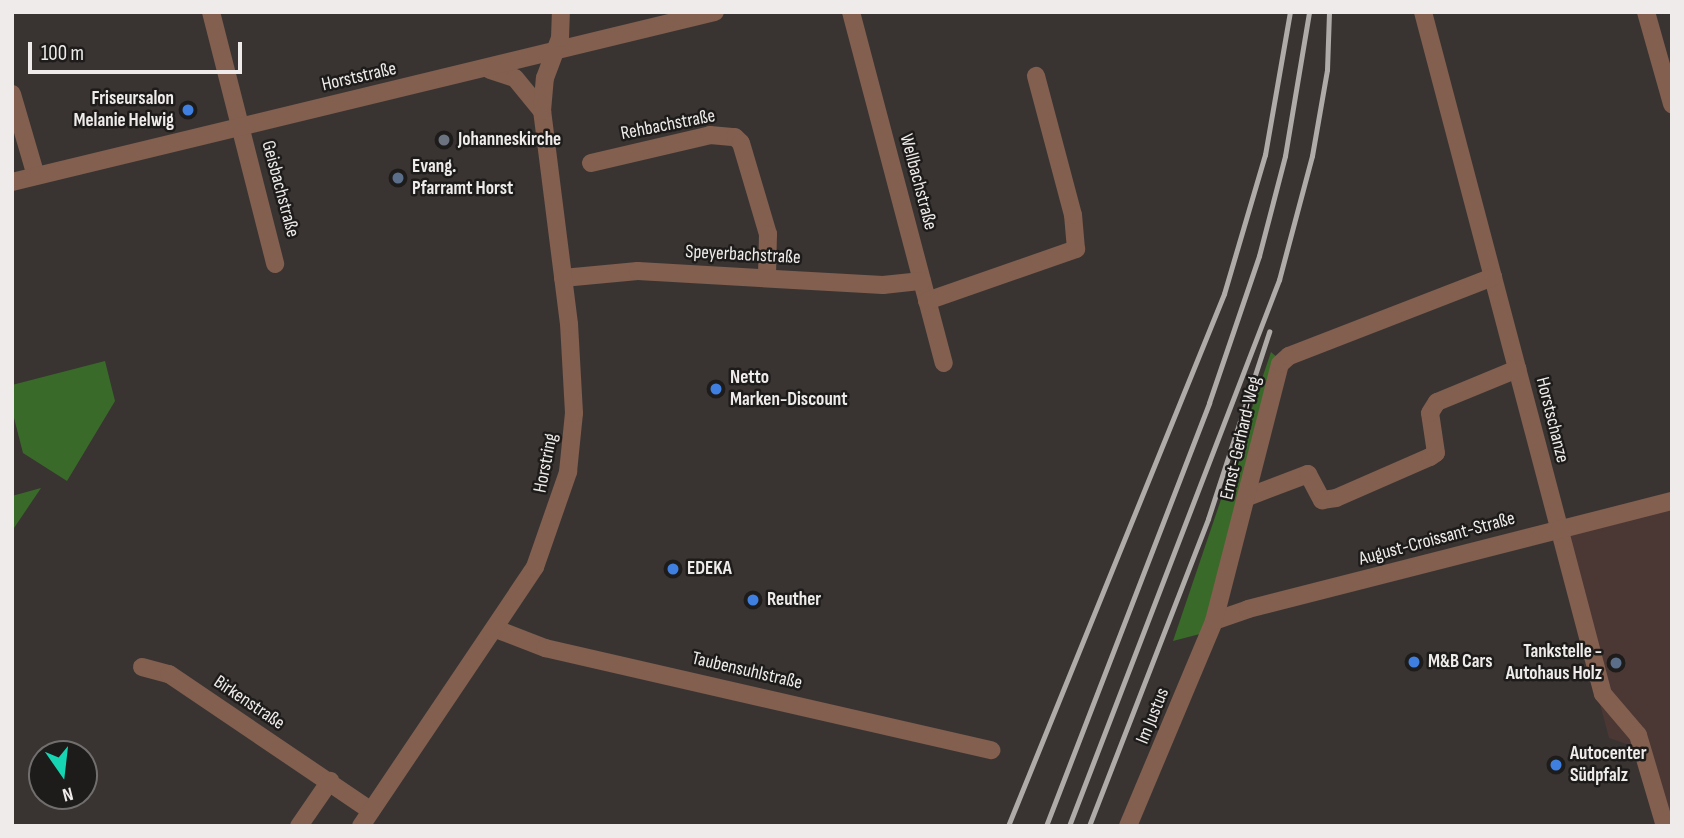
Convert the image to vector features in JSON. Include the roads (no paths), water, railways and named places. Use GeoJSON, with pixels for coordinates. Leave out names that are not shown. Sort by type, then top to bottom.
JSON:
{"type":"FeatureCollection","features":[{"type":"Feature","properties":{"kind":"street","name":"Geisbachstraße"},"geometry":{"type":"LineString","coordinates":[[211,12],[275,264]]}},
{"type":"Feature","properties":{"kind":"street","name":"Horstring"},"geometry":{"type":"LineString","coordinates":[[365,818],[496,629],[542,553],[573,449],[573,380],[542,111],[545,78],[554,54],[561,12]]}},
{"type":"Feature","properties":{"kind":"street","name":"Horststraße"},"geometry":{"type":"LineString","coordinates":[[12,182],[554,54],[713,12]]}},
{"type":"Feature","properties":{"kind":"street","name":"Wellbachstraße"},"geometry":{"type":"LineString","coordinates":[[851,12],[944,363]]}},
{"type":"Feature","properties":{"kind":"street","name":"Horstschanze"},"geometry":{"type":"LineString","coordinates":[[1423,12],[1603,695],[1641,740],[1665,826]]}},
{"type":"Feature","properties":{"kind":"street"},"geometry":{"type":"LineString","coordinates":[[1647,12],[1672,104]]}},
{"type":"Feature","properties":{"kind":"street"},"geometry":{"type":"LineString","coordinates":[[488,70],[515,78],[542,111]]}},
{"type":"Feature","properties":{"kind":"street"},"geometry":{"type":"LineString","coordinates":[[927,301],[1076,250],[1073,215],[1035,76]]}},
{"type":"Feature","properties":{"kind":"street"},"geometry":{"type":"LineString","coordinates":[[12,94],[36,176]]}},
{"type":"Feature","properties":{"kind":"street","name":"Rehbachstraße"},"geometry":{"type":"LineString","coordinates":[[590,163],[710,135],[735,137],[741,142],[768,234],[767,276]]}},
{"type":"Feature","properties":{"kind":"street","name":"Speyerbachstraße"},"geometry":{"type":"LineString","coordinates":[[563,278],[638,271],[767,276],[883,285],[922,281]]}},
{"type":"Feature","properties":{"kind":"street","name":"Ernst-Gerhard-Weg"},"geometry":{"type":"LineString","coordinates":[[1214,621],[1250,496],[1280,364],[1289,356],[1493,278]]}},
{"type":"Feature","properties":{"kind":"street"},"geometry":{"type":"LineString","coordinates":[[1250,496],[1308,474],[1322,500],[1336,498],[1430,457],[1436,453],[1430,413],[1437,401],[1517,369]]}},
{"type":"Feature","properties":{"kind":"street","name":"August-Croissant-Straße"},"geometry":{"type":"LineString","coordinates":[[1214,621],[1248,608],[1672,501]]}},
{"type":"Feature","properties":{"kind":"street","name":"Im Justus"},"geometry":{"type":"LineString","coordinates":[[1128,826],[1214,621]]}},
{"type":"Feature","properties":{"kind":"street","name":"Taubensuhlstraße"},"geometry":{"type":"LineString","coordinates":[[496,629],[545,649],[991,750]]}},
{"type":"Feature","properties":{"kind":"street","name":"Birkenstraße"},"geometry":{"type":"LineString","coordinates":[[142,667],[169,674],[330,781],[365,818]]}},
{"type":"Feature","properties":{"kind":"street"},"geometry":{"type":"LineString","coordinates":[[299,826],[330,781]]}},
{"type":"Feature","properties":{"kind":"railway"},"geometry":{"type":"LineString","coordinates":[[1008,826],[1224,294],[1265,155],[1290,12]]}},
{"type":"Feature","properties":{"kind":"railway"},"geometry":{"type":"LineString","coordinates":[[1046,826],[1209,403],[1259,256],[1285,156],[1309,12]]}},
{"type":"Feature","properties":{"kind":"railway"},"geometry":{"type":"LineString","coordinates":[[1069,826],[1279,280],[1312,156],[1327,70],[1329,12]]}},
{"type":"Feature","properties":{"kind":"railway"},"geometry":{"type":"LineString","coordinates":[[1089,826],[1208,519],[1269,332]]}},
{"type":"Feature","properties":{"kind":"place","name":"Friseursalon Melanie Helwig"},"geometry":{"type":"Point","coordinates":[188,110]}},
{"type":"Feature","properties":{"kind":"place","name":"Johanneskirche"},"geometry":{"type":"Point","coordinates":[444,140]}},
{"type":"Feature","properties":{"kind":"place","name":"Evang. Pfarramt Horst"},"geometry":{"type":"Point","coordinates":[398,178]}},
{"type":"Feature","properties":{"kind":"place","name":"Netto Marken-Discount"},"geometry":{"type":"Point","coordinates":[716,389]}},
{"type":"Feature","properties":{"kind":"place","name":"EDEKA"},"geometry":{"type":"Point","coordinates":[673,569]}},
{"type":"Feature","properties":{"kind":"place","name":"Reuther"},"geometry":{"type":"Point","coordinates":[753,600]}},
{"type":"Feature","properties":{"kind":"place","name":"M&B Cars"},"geometry":{"type":"Point","coordinates":[1414,662]}},
{"type":"Feature","properties":{"kind":"place","name":"Tankstelle - Autohaus Holz"},"geometry":{"type":"Point","coordinates":[1616,663]}},
{"type":"Feature","properties":{"kind":"place","name":"Autocenter Südpfalz"},"geometry":{"type":"Point","coordinates":[1556,765]}}]}
